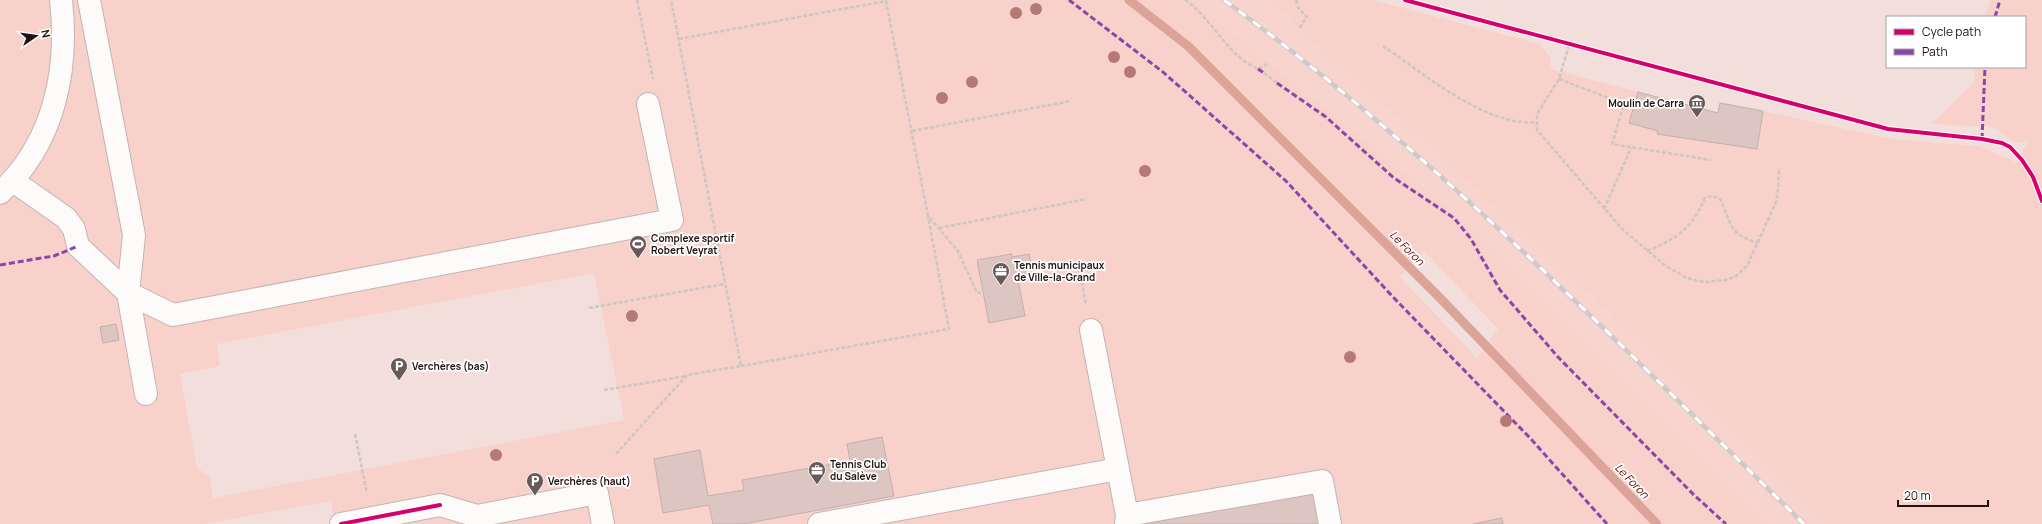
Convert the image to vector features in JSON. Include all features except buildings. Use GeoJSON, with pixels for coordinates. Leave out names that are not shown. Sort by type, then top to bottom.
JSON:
{"type":"FeatureCollection","features":[{"type":"Feature","properties":{"kind":"street"},"geometry":{"type":"LineString","coordinates":[[61,0],[63,40],[57,96],[40,141],[28,162],[7,187],[66,218],[74,229],[78,246],[128,293],[173,315],[672,220],[648,104]]}},
{"type":"Feature","properties":{"kind":"street"},"geometry":{"type":"LineString","coordinates":[[89,0],[134,235],[128,293],[146,394]]}},
{"type":"Feature","properties":{"kind":"street"},"geometry":{"type":"LineString","coordinates":[[1091,330],[1118,469],[1126,520],[1322,481],[1330,524]]}},
{"type":"Feature","properties":{"kind":"street"},"geometry":{"type":"LineString","coordinates":[[819,524],[1118,469]]}},
{"type":"Feature","properties":{"kind":"street"},"geometry":{"type":"LineString","coordinates":[[341,524],[440,505],[478,520],[597,493],[603,524]]}},
{"type":"Feature","properties":{"kind":"path"},"geometry":{"type":"LineString","coordinates":[[637,0],[657,102],[648,104]]}},
{"type":"Feature","properties":{"kind":"path"},"geometry":{"type":"LineString","coordinates":[[671,0],[724,284],[741,366]]}},
{"type":"Feature","properties":{"kind":"path"},"geometry":{"type":"LineString","coordinates":[[1185,0],[1206,19],[1234,52],[1251,66],[1258,69],[1269,63]]}},
{"type":"Feature","properties":{"kind":"path"},"geometry":{"type":"LineString","coordinates":[[1296,0],[1297,6],[1307,17],[1299,28]]}},
{"type":"Feature","properties":{"kind":"path"},"geometry":{"type":"LineString","coordinates":[[604,390],[949,329],[886,1],[678,39]]}},
{"type":"Feature","properties":{"kind":"path"},"geometry":{"type":"LineString","coordinates":[[1569,45],[1559,79],[1540,108],[1536,122],[1540,134],[1623,230],[1666,266],[1682,276],[1698,281],[1716,282],[1735,277],[1741,272],[1752,258],[1776,202],[1779,168]]}},
{"type":"Feature","properties":{"kind":"path"},"geometry":{"type":"LineString","coordinates":[[1383,46],[1471,105],[1515,122],[1536,122]]}},
{"type":"Feature","properties":{"kind":"path"},"geometry":{"type":"LineString","coordinates":[[1264,73],[1277,82]]}},
{"type":"Feature","properties":{"kind":"path"},"geometry":{"type":"LineString","coordinates":[[1559,79],[1624,104],[1612,144],[1711,160]]}},
{"type":"Feature","properties":{"kind":"path"},"geometry":{"type":"LineString","coordinates":[[912,131],[1071,101]]}},
{"type":"Feature","properties":{"kind":"path"},"geometry":{"type":"LineString","coordinates":[[1604,209],[1630,148]]}},
{"type":"Feature","properties":{"kind":"path"},"geometry":{"type":"LineString","coordinates":[[1647,251],[1670,242],[1681,234],[1692,223],[1705,198],[1712,196],[1720,199],[1728,220],[1735,231],[1746,239],[1758,243]]}},
{"type":"Feature","properties":{"kind":"path"},"geometry":{"type":"LineString","coordinates":[[938,228],[1087,199]]}},
{"type":"Feature","properties":{"kind":"path"},"geometry":{"type":"LineString","coordinates":[[928,216],[958,251],[976,292],[984,292]]}},
{"type":"Feature","properties":{"kind":"path"},"geometry":{"type":"LineString","coordinates":[[1078,264],[1091,330]]}},
{"type":"Feature","properties":{"kind":"path"},"geometry":{"type":"LineString","coordinates":[[589,308],[724,284]]}},
{"type":"Feature","properties":{"kind":"path"},"geometry":{"type":"LineString","coordinates":[[616,454],[686,376]]}},
{"type":"Feature","properties":{"kind":"path"},"geometry":{"type":"LineString","coordinates":[[355,434],[367,495]]}},
{"type":"Feature","properties":{"kind":"shaded area","name":"Complexe sportif Robert Veyrat"},"geometry":{"type":"Polygon","coordinates":[[[0,0],[1192,0],[1453,211],[1769,524],[334,524],[331,501],[203,524],[0,524],[0,0]],[[1424,251],[1400,277],[1477,358],[1498,329],[1424,251]],[[594,273],[217,344],[220,366],[180,374],[197,468],[209,476],[213,498],[624,420],[594,273]]]}},
{"type":"Feature","properties":{"kind":"shaded area"},"geometry":{"type":"Polygon","coordinates":[[[1192,0],[1266,0],[1286,13],[1303,33],[1468,181],[1640,342],[1826,524],[1769,524],[1453,211],[1192,0]]]}},
{"type":"Feature","properties":{"kind":"shaded area"},"geometry":{"type":"Polygon","coordinates":[[[1266,0],[1372,0],[1540,44],[1550,57],[1551,69],[1638,92],[1630,123],[1707,141],[1757,149],[1763,111],[1891,139],[1978,146],[2016,162],[2028,141],[2015,143],[1993,127],[1931,124],[1974,83],[1975,68],[2026,68],[2026,16],[1985,16],[1990,0],[2042,0],[2042,524],[1826,524],[1640,342],[1468,181],[1303,33],[1286,13],[1266,0]]]}},
{"type":"Feature","properties":{"kind":"waterway","name":"Le Foron"},"geometry":{"type":"LineString","coordinates":[[1129,0],[1188,46],[1440,298],[1657,524]]}},
{"type":"Feature","properties":{"kind":"railway"},"geometry":{"type":"LineString","coordinates":[[1224,0],[1302,59],[1451,185],[1594,319],[1804,524]]}},
{"type":"Feature","properties":{"kind":"marked path"},"geometry":{"type":"LineString","coordinates":[[1069,0],[1163,72],[1286,181],[1393,297],[1530,438],[1607,524]]}},
{"type":"Feature","properties":{"kind":"marked path"},"geometry":{"type":"LineString","coordinates":[[1995,16],[2000,0]]}},
{"type":"Feature","properties":{"kind":"marked path"},"geometry":{"type":"LineString","coordinates":[[1982,139],[1985,68]]}},
{"type":"Feature","properties":{"kind":"marked path"},"geometry":{"type":"LineString","coordinates":[[1258,69],[1264,73]]}},
{"type":"Feature","properties":{"kind":"marked path"},"geometry":{"type":"LineString","coordinates":[[1277,83],[1326,117],[1394,178],[1454,218],[1471,239],[1500,290],[1558,357],[1694,495],[1726,524]]}},
{"type":"Feature","properties":{"kind":"marked path"},"geometry":{"type":"LineString","coordinates":[[0,265],[54,256],[78,246]]}},
{"type":"Feature","properties":{"kind":"cycle path"},"geometry":{"type":"LineString","coordinates":[[1405,0],[1888,129],[1982,139],[2002,143],[2010,147],[2022,160],[2033,177],[2042,201]]}},
{"type":"Feature","properties":{"kind":"cycle path"},"geometry":{"type":"LineString","coordinates":[[341,524],[440,505]]}},
{"type":"Feature","properties":{"kind":"place","name":"Moulin de Carra"},"geometry":{"type":"Point","coordinates":[1697,118]}},
{"type":"Feature","properties":{"kind":"place","name":"Complexe sportif Robert Veyrat"},"geometry":{"type":"Point","coordinates":[638,259]}},
{"type":"Feature","properties":{"kind":"place","name":"Tennis municipaux de Ville-la-Grand"},"geometry":{"type":"Point","coordinates":[1001,286]}},
{"type":"Feature","properties":{"kind":"place","name":"Verchères (bas)"},"geometry":{"type":"Point","coordinates":[399,381]}},
{"type":"Feature","properties":{"kind":"place","name":"Tennis Club du Salève"},"geometry":{"type":"Point","coordinates":[817,485]}},
{"type":"Feature","properties":{"kind":"place","name":"Verchères (haut)"},"geometry":{"type":"Point","coordinates":[535,496]}}]}
